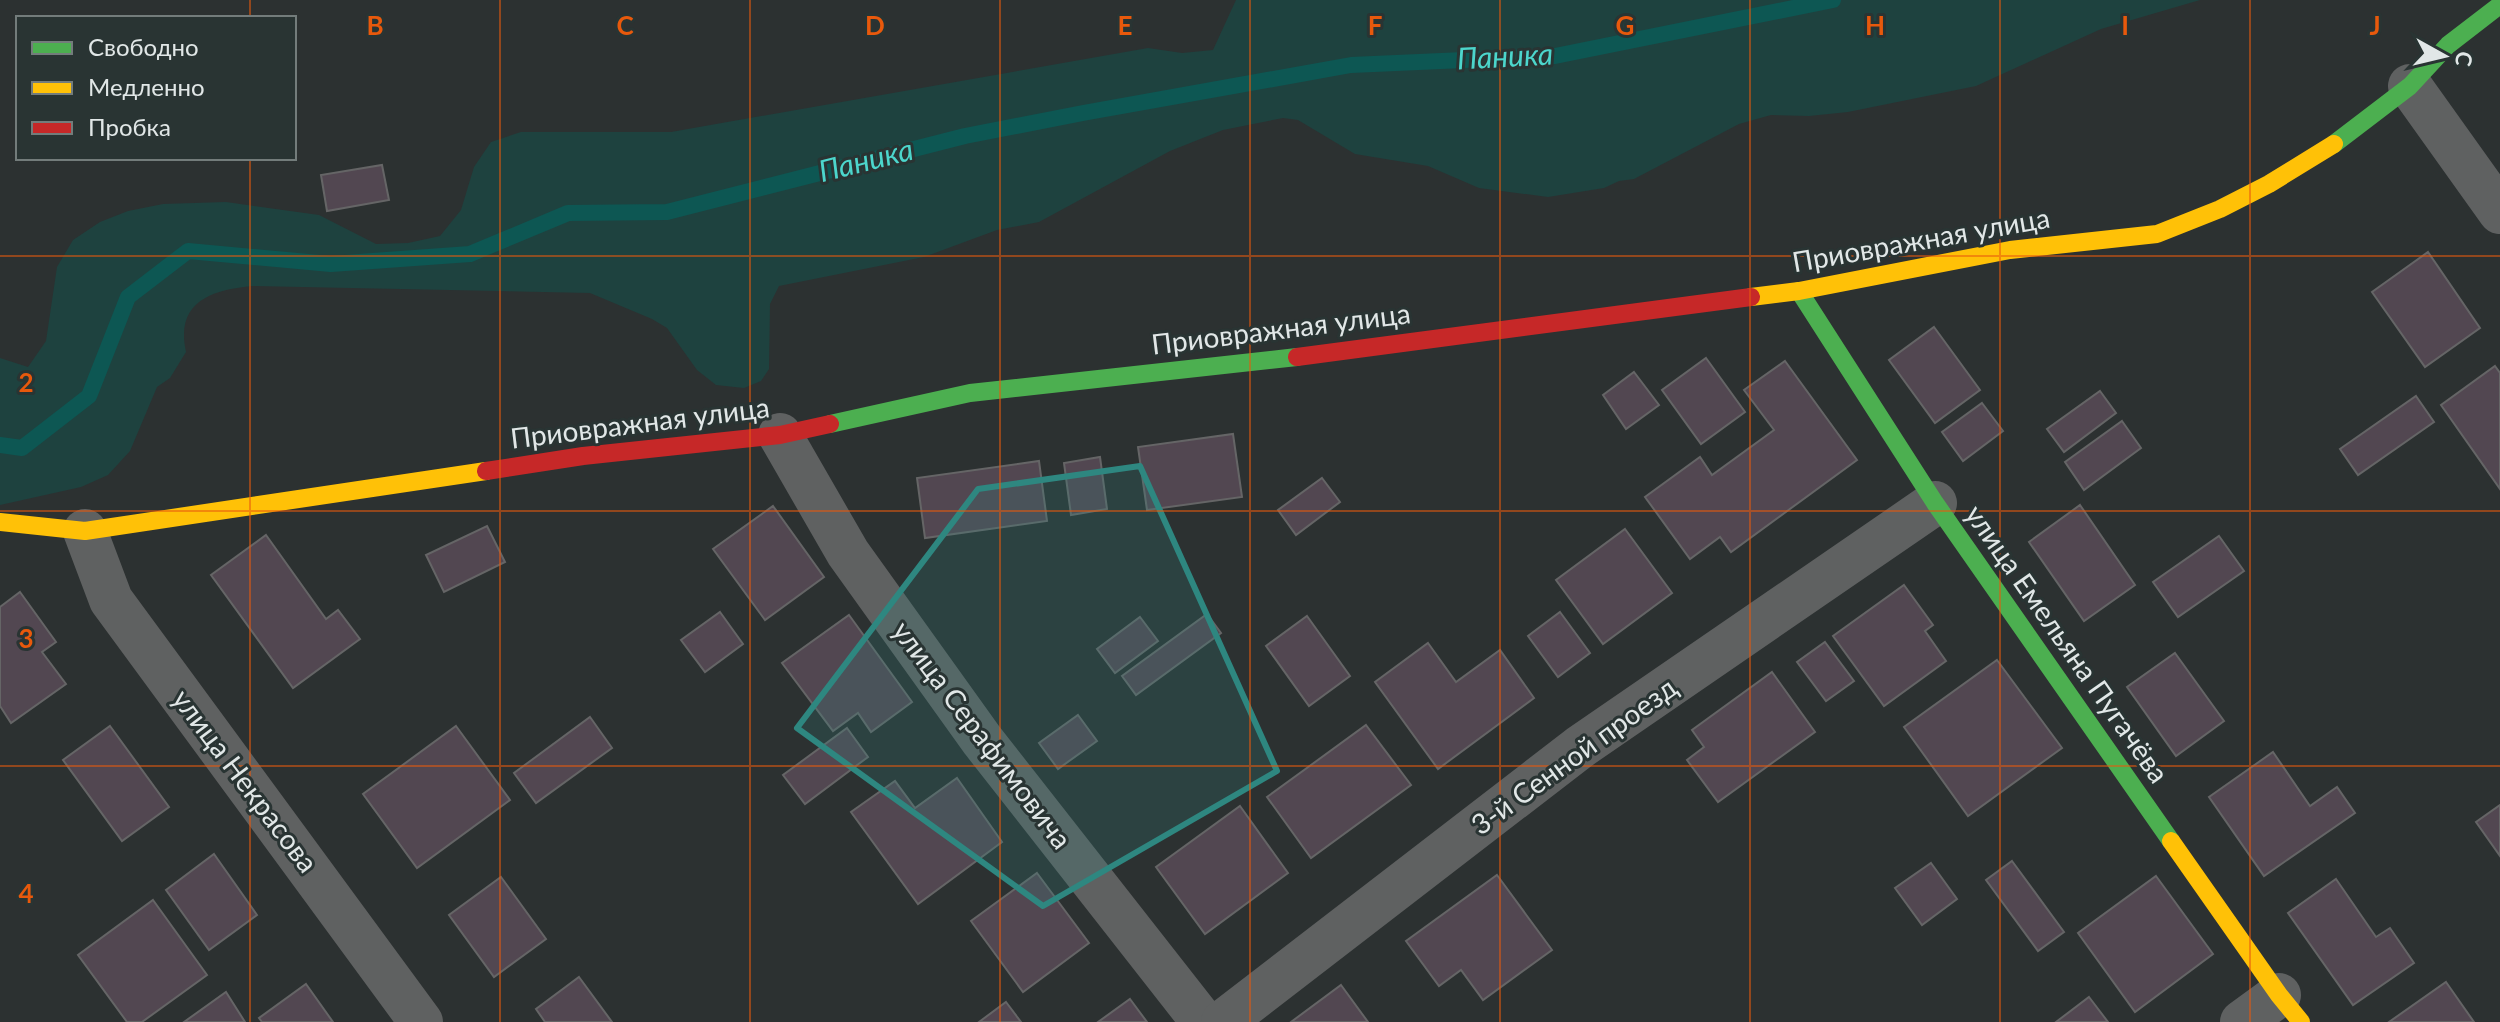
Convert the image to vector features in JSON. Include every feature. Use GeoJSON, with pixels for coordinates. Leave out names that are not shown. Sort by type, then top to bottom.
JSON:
{"type":"FeatureCollection","features":[{"type":"Feature","properties":{"kind":"street","name":"Приовражная улица"},"geometry":{"type":"LineString","coordinates":[[0,522],[85,531],[583,456],[780,435],[970,393],[1283,359],[1799,291],[2010,250],[2157,234],[2220,209],[2269,184],[2344,137],[2410,86],[2448,45],[2500,5]]}},
{"type":"Feature","properties":{"kind":"street"},"geometry":{"type":"LineString","coordinates":[[2410,86],[2500,212]]}},
{"type":"Feature","properties":{"kind":"street","name":"улица Емельяна Пугачёва"},"geometry":{"type":"LineString","coordinates":[[1799,291],[1935,503],[2290,1008]]}},
{"type":"Feature","properties":{"kind":"street","name":"улица Серафимовича"},"geometry":{"type":"LineString","coordinates":[[780,435],[848,553],[982,740],[1203,1022]]}},
{"type":"Feature","properties":{"kind":"street","name":"3-й Сенной проезд"},"geometry":{"type":"LineString","coordinates":[[1223,1022],[1580,747],[1935,503]]}},
{"type":"Feature","properties":{"kind":"street","name":"улица Некрасова"},"geometry":{"type":"LineString","coordinates":[[85,531],[111,600],[421,1022]]}},
{"type":"Feature","properties":{"kind":"street"},"geometry":{"type":"LineString","coordinates":[[2242,1022],[2290,1008]]}},
{"type":"Feature","properties":{"kind":"highlighted area"},"geometry":{"type":"Polygon","coordinates":[[[1140,466],[1277,771],[1043,906],[797,728],[978,489],[1140,466]]]}},
{"type":"Feature","properties":{"kind":"shaded area"},"geometry":{"type":"Polygon","coordinates":[[[1236,0],[2200,0],[2101,29],[1976,86],[1848,112],[1809,116],[1771,115],[1739,124],[1634,179],[1604,188],[1548,197],[1479,188],[1428,166],[1355,154],[1298,120],[1283,118],[1223,130],[1170,151],[1039,222],[997,230],[924,257],[779,286],[770,304],[769,369],[761,381],[744,388],[716,385],[697,370],[667,328],[590,293],[252,286],[223,291],[210,295],[191,310],[184,335],[186,352],[170,378],[157,387],[130,451],[108,475],[81,487],[0,505],[0,358],[28,367],[46,341],[57,267],[73,240],[100,222],[128,211],[163,204],[226,202],[319,215],[376,244],[408,243],[440,236],[461,210],[474,167],[491,142],[521,132],[671,132],[1148,48],[1182,53],[1213,50],[1236,0]]]}},
{"type":"Feature","properties":{"kind":"building"},"geometry":{"type":"Polygon","coordinates":[[[382,165],[389,200],[327,211],[321,175],[382,165]]]}},
{"type":"Feature","properties":{"kind":"building"},"geometry":{"type":"Polygon","coordinates":[[[2428,252],[2480,328],[2425,367],[2372,292],[2428,252]]]}},
{"type":"Feature","properties":{"kind":"building"},"geometry":{"type":"Polygon","coordinates":[[[1934,327],[1980,390],[1935,423],[1889,360],[1934,327]]]}},
{"type":"Feature","properties":{"kind":"building"},"geometry":{"type":"Polygon","coordinates":[[[1706,358],[1745,412],[1701,444],[1662,390],[1706,358]]]}},
{"type":"Feature","properties":{"kind":"building"},"geometry":{"type":"Polygon","coordinates":[[[1785,361],[1857,460],[1731,552],[1720,537],[1690,559],[1645,497],[1700,457],[1712,475],[1774,430],[1744,390],[1785,361]]]}},
{"type":"Feature","properties":{"kind":"building"},"geometry":{"type":"Polygon","coordinates":[[[2495,366],[2500,373],[2500,489],[2441,405],[2495,366]]]}},
{"type":"Feature","properties":{"kind":"building"},"geometry":{"type":"Polygon","coordinates":[[[1634,372],[1659,405],[1626,429],[1603,395],[1634,372]]]}},
{"type":"Feature","properties":{"kind":"building"},"geometry":{"type":"Polygon","coordinates":[[[2100,391],[2116,413],[2064,452],[2047,429],[2100,391]]]}},
{"type":"Feature","properties":{"kind":"building"},"geometry":{"type":"Polygon","coordinates":[[[2416,396],[2434,422],[2358,475],[2340,449],[2416,396]]]}},
{"type":"Feature","properties":{"kind":"building"},"geometry":{"type":"Polygon","coordinates":[[[1982,403],[2003,431],[1963,461],[1942,432],[1982,403]]]}},
{"type":"Feature","properties":{"kind":"building"},"geometry":{"type":"Polygon","coordinates":[[[2122,421],[2141,448],[2084,490],[2065,462],[2122,421]]]}},
{"type":"Feature","properties":{"kind":"building"},"geometry":{"type":"Polygon","coordinates":[[[1233,434],[1242,497],[1147,510],[1138,447],[1233,434]]]}},
{"type":"Feature","properties":{"kind":"building"},"geometry":{"type":"Polygon","coordinates":[[[1100,457],[1107,509],[1071,515],[1064,463],[1100,457]]]}},
{"type":"Feature","properties":{"kind":"building"},"geometry":{"type":"Polygon","coordinates":[[[1039,461],[1047,521],[925,538],[917,478],[1039,461]]]}},
{"type":"Feature","properties":{"kind":"building"},"geometry":{"type":"Polygon","coordinates":[[[1322,478],[1340,502],[1296,535],[1278,510],[1322,478]]]}},
{"type":"Feature","properties":{"kind":"building"},"geometry":{"type":"Polygon","coordinates":[[[2080,505],[2135,585],[2084,621],[2029,542],[2080,505]]]}},
{"type":"Feature","properties":{"kind":"building"},"geometry":{"type":"Polygon","coordinates":[[[773,506],[824,577],[765,620],[713,549],[773,506]]]}},
{"type":"Feature","properties":{"kind":"building"},"geometry":{"type":"Polygon","coordinates":[[[487,526],[505,562],[444,592],[426,555],[487,526]]]}},
{"type":"Feature","properties":{"kind":"building"},"geometry":{"type":"Polygon","coordinates":[[[1625,529],[1672,593],[1603,644],[1556,580],[1625,529]]]}},
{"type":"Feature","properties":{"kind":"building"},"geometry":{"type":"Polygon","coordinates":[[[266,535],[326,619],[338,610],[360,639],[293,688],[211,575],[266,535]]]}},
{"type":"Feature","properties":{"kind":"building"},"geometry":{"type":"Polygon","coordinates":[[[2219,536],[2244,571],[2178,617],[2153,582],[2219,536]]]}},
{"type":"Feature","properties":{"kind":"building"},"geometry":{"type":"Polygon","coordinates":[[[1904,585],[1933,625],[1925,631],[1946,661],[1884,706],[1833,636],[1904,585]]]}},
{"type":"Feature","properties":{"kind":"building"},"geometry":{"type":"Polygon","coordinates":[[[20,592],[56,642],[42,652],[66,684],[11,723],[0,706],[0,607],[20,592]]]}},
{"type":"Feature","properties":{"kind":"building"},"geometry":{"type":"Polygon","coordinates":[[[720,612],[743,644],[705,672],[681,640],[720,612]]]}},
{"type":"Feature","properties":{"kind":"building"},"geometry":{"type":"Polygon","coordinates":[[[1560,612],[1590,653],[1558,677],[1528,636],[1560,612]]]}},
{"type":"Feature","properties":{"kind":"building"},"geometry":{"type":"Polygon","coordinates":[[[1207,614],[1221,633],[1136,695],[1122,676],[1207,614]]]}},
{"type":"Feature","properties":{"kind":"building"},"geometry":{"type":"Polygon","coordinates":[[[849,615],[912,702],[871,732],[858,713],[833,731],[782,663],[849,615]]]}},
{"type":"Feature","properties":{"kind":"building"},"geometry":{"type":"Polygon","coordinates":[[[1307,616],[1350,676],[1309,706],[1266,646],[1307,616]]]}},
{"type":"Feature","properties":{"kind":"building"},"geometry":{"type":"Polygon","coordinates":[[[1140,617],[1158,641],[1115,673],[1097,649],[1140,617]]]}},
{"type":"Feature","properties":{"kind":"building"},"geometry":{"type":"Polygon","coordinates":[[[1825,642],[1854,681],[1826,701],[1797,662],[1825,642]]]}},
{"type":"Feature","properties":{"kind":"building"},"geometry":{"type":"Polygon","coordinates":[[[1428,643],[1456,682],[1500,650],[1534,698],[1438,769],[1375,682],[1428,643]]]}},
{"type":"Feature","properties":{"kind":"building"},"geometry":{"type":"Polygon","coordinates":[[[2175,653],[2224,721],[2176,756],[2127,687],[2175,653]]]}},
{"type":"Feature","properties":{"kind":"building"},"geometry":{"type":"Polygon","coordinates":[[[1997,660],[2062,748],[1968,816],[1904,727],[1997,660]]]}},
{"type":"Feature","properties":{"kind":"building"},"geometry":{"type":"Polygon","coordinates":[[[1772,672],[1815,732],[1718,802],[1687,760],[1704,747],[1692,730],[1772,672]]]}},
{"type":"Feature","properties":{"kind":"building"},"geometry":{"type":"Polygon","coordinates":[[[1078,715],[1097,741],[1058,769],[1039,743],[1078,715]]]}},
{"type":"Feature","properties":{"kind":"building"},"geometry":{"type":"Polygon","coordinates":[[[590,717],[612,748],[536,803],[514,773],[590,717]]]}},
{"type":"Feature","properties":{"kind":"building"},"geometry":{"type":"Polygon","coordinates":[[[1366,725],[1411,785],[1311,858],[1267,797],[1366,725]]]}},
{"type":"Feature","properties":{"kind":"building"},"geometry":{"type":"Polygon","coordinates":[[[110,726],[169,807],[122,841],[63,760],[110,726]]]}},
{"type":"Feature","properties":{"kind":"building"},"geometry":{"type":"Polygon","coordinates":[[[456,726],[510,800],[417,868],[363,794],[456,726]]]}},
{"type":"Feature","properties":{"kind":"building"},"geometry":{"type":"Polygon","coordinates":[[[847,728],[868,757],[805,804],[783,775],[847,728]]]}},
{"type":"Feature","properties":{"kind":"building"},"geometry":{"type":"Polygon","coordinates":[[[2273,752],[2310,806],[2337,787],[2355,813],[2264,876],[2209,797],[2273,752]]]}},
{"type":"Feature","properties":{"kind":"building"},"geometry":{"type":"Polygon","coordinates":[[[957,778],[1002,842],[918,904],[851,812],[895,781],[915,808],[957,778]]]}},
{"type":"Feature","properties":{"kind":"building"},"geometry":{"type":"Polygon","coordinates":[[[2500,805],[2500,856],[2476,822],[2500,805]]]}},
{"type":"Feature","properties":{"kind":"building"},"geometry":{"type":"Polygon","coordinates":[[[1240,806],[1288,873],[1205,934],[1156,867],[1240,806]]]}},
{"type":"Feature","properties":{"kind":"building"},"geometry":{"type":"Polygon","coordinates":[[[214,854],[257,915],[209,950],[166,890],[214,854]]]}},
{"type":"Feature","properties":{"kind":"building"},"geometry":{"type":"Polygon","coordinates":[[[2012,861],[2064,932],[2038,951],[1986,880],[2012,861]]]}},
{"type":"Feature","properties":{"kind":"building"},"geometry":{"type":"Polygon","coordinates":[[[1931,863],[1957,899],[1922,925],[1895,888],[1931,863]]]}},
{"type":"Feature","properties":{"kind":"building"},"geometry":{"type":"Polygon","coordinates":[[[1037,873],[1089,943],[1023,992],[971,921],[1037,873]]]}},
{"type":"Feature","properties":{"kind":"building"},"geometry":{"type":"Polygon","coordinates":[[[1497,875],[1552,950],[1483,1000],[1461,970],[1439,986],[1406,941],[1497,875]]]}},
{"type":"Feature","properties":{"kind":"building"},"geometry":{"type":"Polygon","coordinates":[[[2156,876],[2213,954],[2135,1012],[2078,933],[2156,876]]]}},
{"type":"Feature","properties":{"kind":"building"},"geometry":{"type":"Polygon","coordinates":[[[501,877],[546,939],[494,977],[449,915],[501,877]]]}},
{"type":"Feature","properties":{"kind":"building"},"geometry":{"type":"Polygon","coordinates":[[[2336,879],[2376,937],[2390,928],[2414,963],[2353,1005],[2288,913],[2336,879]]]}},
{"type":"Feature","properties":{"kind":"building"},"geometry":{"type":"Polygon","coordinates":[[[153,900],[207,975],[142,1022],[127,1022],[78,955],[153,900]]]}},
{"type":"Feature","properties":{"kind":"building"},"geometry":{"type":"Polygon","coordinates":[[[579,977],[612,1022],[545,1022],[536,1009],[579,977]]]}},
{"type":"Feature","properties":{"kind":"building"},"geometry":{"type":"Polygon","coordinates":[[[2446,982],[2474,1022],[2389,1022],[2446,982]]]}},
{"type":"Feature","properties":{"kind":"building"},"geometry":{"type":"Polygon","coordinates":[[[306,984],[333,1022],[262,1022],[259,1018],[306,984]]]}},
{"type":"Feature","properties":{"kind":"building"},"geometry":{"type":"Polygon","coordinates":[[[1341,985],[1368,1022],[1291,1022],[1341,985]]]}},
{"type":"Feature","properties":{"kind":"building"},"geometry":{"type":"Polygon","coordinates":[[[226,992],[245,1022],[184,1022],[226,992]]]}},
{"type":"Feature","properties":{"kind":"building"},"geometry":{"type":"Polygon","coordinates":[[[2089,997],[2108,1022],[2056,1022],[2089,997]]]}},
{"type":"Feature","properties":{"kind":"building"},"geometry":{"type":"Polygon","coordinates":[[[1130,999],[1147,1022],[1098,1022],[1130,999]]]}},
{"type":"Feature","properties":{"kind":"building"},"geometry":{"type":"Polygon","coordinates":[[[1006,1002],[1021,1022],[979,1022],[1006,1002]]]}},
{"type":"Feature","properties":{"kind":"waterway","name":"Паника"},"geometry":{"type":"LineString","coordinates":[[0,445],[22,448],[89,396],[128,297],[188,251],[331,264],[470,254],[568,213],[667,212],[965,136],[1083,113],[1351,65],[1555,56],[1833,0]]}},
{"type":"Feature","properties":{"kind":"traffic: fast"},"geometry":{"type":"LineString","coordinates":[[2334,144],[2410,86],[2448,45],[2500,5]]}},
{"type":"Feature","properties":{"kind":"traffic: fast"},"geometry":{"type":"LineString","coordinates":[[1799,291],[1935,503],[2171,841]]}},
{"type":"Feature","properties":{"kind":"traffic: fast"},"geometry":{"type":"LineString","coordinates":[[830,424],[970,393],[1297,357]]}},
{"type":"Feature","properties":{"kind":"traffic: slow"},"geometry":{"type":"LineString","coordinates":[[1751,297],[1799,291],[2010,250],[2157,234],[2220,209],[2269,184],[2334,144]]}},
{"type":"Feature","properties":{"kind":"traffic: slow"},"geometry":{"type":"LineString","coordinates":[[0,522],[85,531],[486,471]]}},
{"type":"Feature","properties":{"kind":"traffic: slow"},"geometry":{"type":"LineString","coordinates":[[2171,841],[2301,1022]]}},
{"type":"Feature","properties":{"kind":"traffic: jam"},"geometry":{"type":"LineString","coordinates":[[1297,357],[1751,297]]}},
{"type":"Feature","properties":{"kind":"traffic: jam"},"geometry":{"type":"LineString","coordinates":[[486,471],[583,456],[780,435],[830,424]]}}]}
